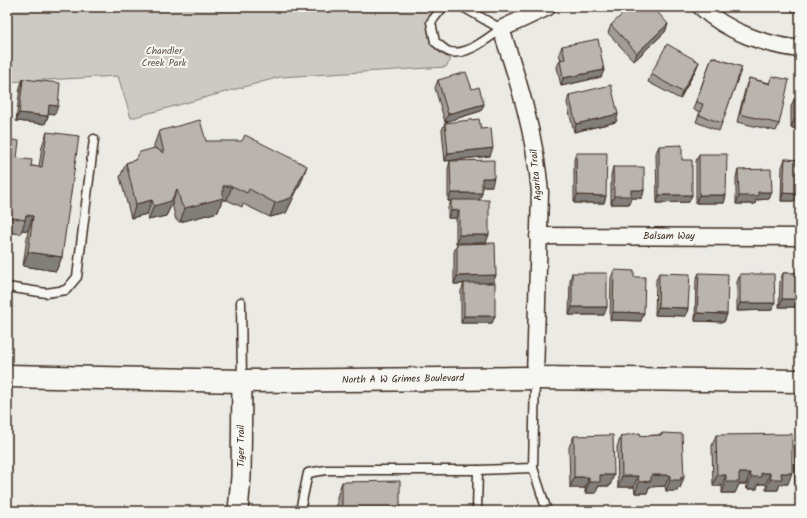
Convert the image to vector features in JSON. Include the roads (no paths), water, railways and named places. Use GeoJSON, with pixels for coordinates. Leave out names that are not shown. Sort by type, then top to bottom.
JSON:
{"type":"FeatureCollection","features":[{"type":"Feature","properties":{"kind":"main road","name":"North A W Grimes Boulevard"},"geometry":{"type":"LineString","coordinates":[[7,376],[242,381],[535,378],[800,381]]}},
{"type":"Feature","properties":{"kind":"street"},"geometry":{"type":"LineString","coordinates":[[501,29],[548,7]]}},
{"type":"Feature","properties":{"kind":"street"},"geometry":{"type":"LineString","coordinates":[[701,7],[716,19],[742,33],[770,43],[800,49]]}},
{"type":"Feature","properties":{"kind":"street","name":"Agarita Trail"},"geometry":{"type":"LineString","coordinates":[[501,29],[526,106],[537,163],[540,192],[535,378]]}},
{"type":"Feature","properties":{"kind":"street","name":"Balsam Way"},"geometry":{"type":"LineString","coordinates":[[538,236],[800,237]]}},
{"type":"Feature","properties":{"kind":"street","name":"Tiger Trail"},"geometry":{"type":"LineString","coordinates":[[238,511],[241,477],[242,381]]}},
{"type":"Feature","properties":{"kind":"lane"},"geometry":{"type":"LineString","coordinates":[[443,7],[431,22],[434,42],[450,52],[466,50],[489,38],[501,29],[463,7]]}},
{"type":"Feature","properties":{"kind":"lane"},"geometry":{"type":"LineString","coordinates":[[7,287],[46,293],[66,290],[77,277],[94,139]]}},
{"type":"Feature","properties":{"kind":"lane"},"geometry":{"type":"LineString","coordinates":[[241,302],[242,381]]}},
{"type":"Feature","properties":{"kind":"lane"},"geometry":{"type":"LineString","coordinates":[[535,378],[533,468],[547,511]]}},
{"type":"Feature","properties":{"kind":"lane"},"geometry":{"type":"LineString","coordinates":[[300,511],[308,473],[326,470],[478,470],[533,468]]}},
{"type":"Feature","properties":{"kind":"lane"},"geometry":{"type":"LineString","coordinates":[[477,511],[478,470]]}},
{"type":"Feature","properties":{"kind":"park label","name":"Chandler Creek Park"},"geometry":{"type":"Point","coordinates":[164,56]}}]}
